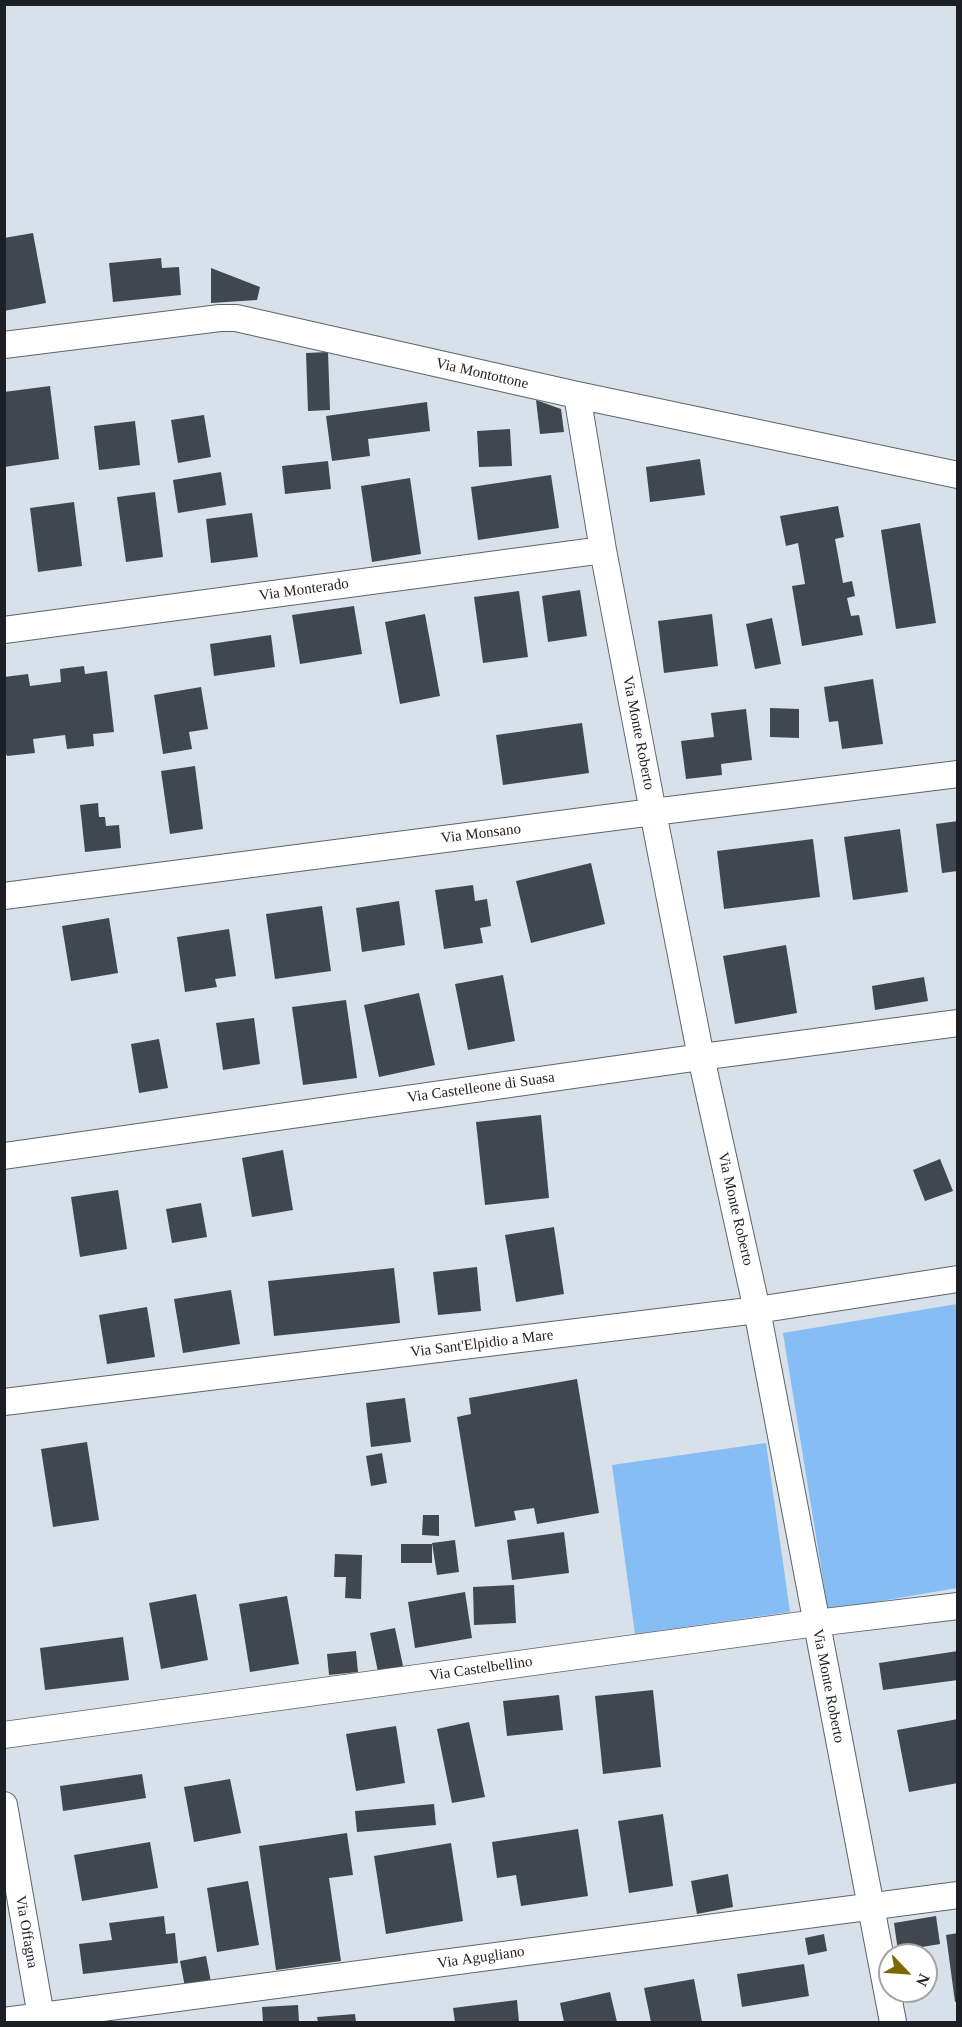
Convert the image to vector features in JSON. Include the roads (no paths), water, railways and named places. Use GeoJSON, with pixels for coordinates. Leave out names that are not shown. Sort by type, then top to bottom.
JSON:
{"type":"FeatureCollection","features":[{"type":"Feature","properties":{"kind":"street","name":"Via Montottone"},"geometry":{"type":"LineString","coordinates":[[4,345],[231,318],[577,395],[957,475]]}},
{"type":"Feature","properties":{"kind":"street","name":"Via Monte Roberto"},"geometry":{"type":"LineString","coordinates":[[577,395],[603,550],[653,812],[701,1057],[757,1310],[869,1906],[893,2022]]}},
{"type":"Feature","properties":{"kind":"street","name":"Via Monterado"},"geometry":{"type":"LineString","coordinates":[[4,630],[603,550]]}},
{"type":"Feature","properties":{"kind":"street","name":"Via Monsano"},"geometry":{"type":"LineString","coordinates":[[4,896],[957,774]]}},
{"type":"Feature","properties":{"kind":"street","name":"Via Castelleone di Suasa"},"geometry":{"type":"LineString","coordinates":[[4,1156],[957,1023]]}},
{"type":"Feature","properties":{"kind":"street","name":"Via Sant'Elpidio a Mare"},"geometry":{"type":"LineString","coordinates":[[4,1402],[757,1310],[957,1279]]}},
{"type":"Feature","properties":{"kind":"street","name":"Via Castelbellino"},"geometry":{"type":"LineString","coordinates":[[4,1735],[816,1623],[957,1606]]}},
{"type":"Feature","properties":{"kind":"street","name":"Via Offagna"},"geometry":{"type":"LineString","coordinates":[[4,1805],[42,2019]]}},
{"type":"Feature","properties":{"kind":"street","name":"Via Agugliano"},"geometry":{"type":"LineString","coordinates":[[4,2021],[42,2019],[957,1895]]}}]}
